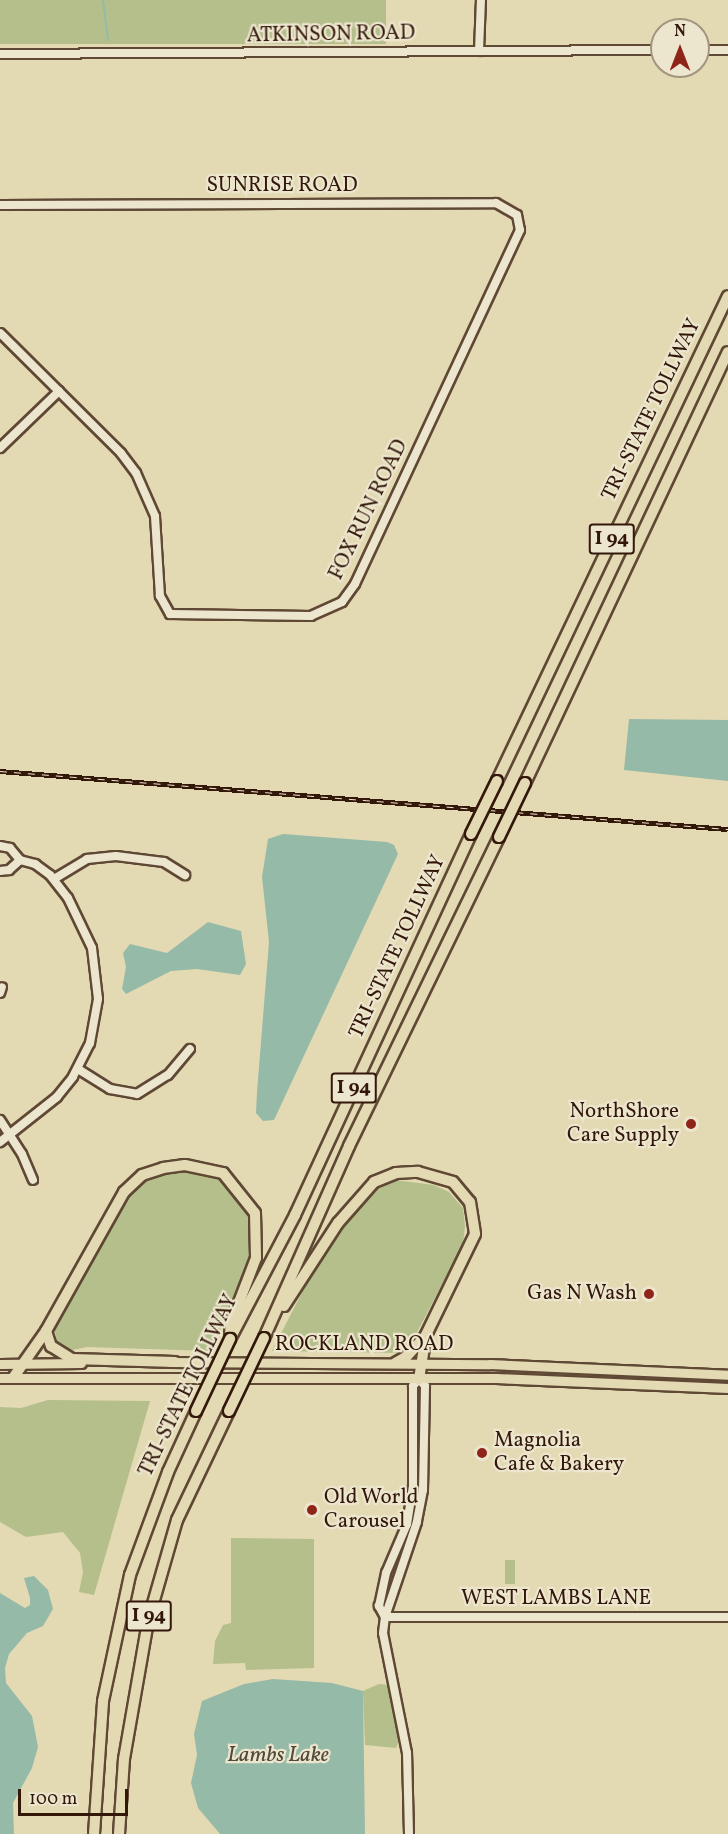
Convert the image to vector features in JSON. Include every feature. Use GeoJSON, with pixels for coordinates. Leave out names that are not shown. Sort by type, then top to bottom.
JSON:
{"type":"FeatureCollection","features":[{"type":"Feature","properties":{"kind":"highway","name":"TRI-STATE TOLLWAY"},"geometry":{"type":"LineString","coordinates":[[94,1834],[103,1701],[130,1575],[168,1472],[230,1338],[308,1190],[471,834],[728,296]]}},
{"type":"Feature","properties":{"kind":"highway","name":"TRI-STATE TOLLWAY"},"geometry":{"type":"LineString","coordinates":[[119,1834],[124,1759],[151,1611],[177,1520],[270,1326],[349,1146],[525,783],[728,352]]}},
{"type":"Feature","properties":{"kind":"highway"},"geometry":{"type":"LineString","coordinates":[[13,1378],[46,1331],[124,1192],[142,1175],[185,1165],[223,1173],[255,1213],[256,1258],[231,1323],[230,1338]]}},
{"type":"Feature","properties":{"kind":"highway"},"geometry":{"type":"LineString","coordinates":[[270,1326],[358,1196],[374,1182],[396,1173],[418,1172],[453,1182],[470,1202],[476,1224],[470,1250],[426,1335],[406,1358],[395,1363]]}},
{"type":"Feature","properties":{"kind":"highway"},"geometry":{"type":"LineString","coordinates":[[46,1331],[51,1346],[72,1359],[175,1362]]}},
{"type":"Feature","properties":{"kind":"highway"},"geometry":{"type":"LineString","coordinates":[[419,1379],[426,1335]]}},
{"type":"Feature","properties":{"kind":"main road","name":"ROCKLAND ROAD"},"geometry":{"type":"LineString","coordinates":[[0,1364],[420,1363],[728,1375]]}},
{"type":"Feature","properties":{"kind":"main road","name":"ROCKLAND ROAD"},"geometry":{"type":"LineString","coordinates":[[0,1378],[527,1379],[728,1388]]}},
{"type":"Feature","properties":{"kind":"street"},"geometry":{"type":"LineString","coordinates":[[479,51],[481,0]]}},
{"type":"Feature","properties":{"kind":"street","name":"ATKINSON ROAD"},"geometry":{"type":"LineString","coordinates":[[0,54],[650,50]]}},
{"type":"Feature","properties":{"kind":"street"},"geometry":{"type":"LineString","coordinates":[[710,50],[728,50]]}},
{"type":"Feature","properties":{"kind":"street","name":"SUNRISE ROAD"},"geometry":{"type":"LineString","coordinates":[[0,205],[496,203],[508,208],[519,221],[518,238],[510,256]]}},
{"type":"Feature","properties":{"kind":"street","name":"FOX RUN ROAD"},"geometry":{"type":"LineString","coordinates":[[0,333],[121,453],[148,494],[155,516],[162,603],[170,614],[323,613],[342,602],[355,584],[510,256]]}},
{"type":"Feature","properties":{"kind":"street"},"geometry":{"type":"LineString","coordinates":[[0,448],[59,391]]}},
{"type":"Feature","properties":{"kind":"street"},"geometry":{"type":"LineString","coordinates":[[0,846],[10,848],[20,860],[35,864],[54,879],[85,929],[95,962],[96,1020],[78,1069],[57,1097],[0,1142]]}},
{"type":"Feature","properties":{"kind":"street"},"geometry":{"type":"LineString","coordinates":[[54,879],[87,860],[116,856],[164,861],[185,875]]}},
{"type":"Feature","properties":{"kind":"street"},"geometry":{"type":"LineString","coordinates":[[0,871],[9,870],[20,860]]}},
{"type":"Feature","properties":{"kind":"street"},"geometry":{"type":"LineString","coordinates":[[78,1069],[110,1089],[137,1094],[168,1075],[190,1049]]}},
{"type":"Feature","properties":{"kind":"street"},"geometry":{"type":"LineString","coordinates":[[0,1120],[11,1135],[33,1180]]}},
{"type":"Feature","properties":{"kind":"street"},"geometry":{"type":"LineString","coordinates":[[385,1617],[379,1606],[386,1573],[402,1533],[412,1492],[413,1386],[419,1379],[425,1386],[422,1494],[412,1537],[385,1617],[383,1633],[407,1753],[409,1834]]}},
{"type":"Feature","properties":{"kind":"street"},"geometry":{"type":"LineString","coordinates":[[413,1444],[424,1445]]}},
{"type":"Feature","properties":{"kind":"street"},"geometry":{"type":"LineString","coordinates":[[412,1492],[422,1494]]}},
{"type":"Feature","properties":{"kind":"street"},"geometry":{"type":"LineString","coordinates":[[402,1533],[412,1537]]}},
{"type":"Feature","properties":{"kind":"street","name":"WEST LAMBS LANE"},"geometry":{"type":"LineString","coordinates":[[385,1617],[728,1617]]}},
{"type":"Feature","properties":{"kind":"shaded area"},"geometry":{"type":"Polygon","coordinates":[[[0,0],[386,0],[386,44],[0,44],[0,0]]]}},
{"type":"Feature","properties":{"kind":"shaded area"},"geometry":{"type":"Polygon","coordinates":[[[171,1168],[225,1175],[251,1213],[254,1240],[238,1292],[210,1351],[87,1347],[68,1351],[58,1347],[53,1320],[127,1192],[143,1177],[171,1168]]]}},
{"type":"Feature","properties":{"kind":"shaded area"},"geometry":{"type":"Polygon","coordinates":[[[395,1180],[434,1185],[449,1192],[463,1208],[465,1226],[463,1244],[411,1344],[399,1353],[272,1351],[311,1275],[344,1222],[365,1195],[395,1180]]]}},
{"type":"Feature","properties":{"kind":"shaded area"},"geometry":{"type":"Polygon","coordinates":[[[48,1400],[150,1401],[94,1595],[79,1592],[83,1572],[80,1553],[63,1532],[26,1537],[0,1522],[0,1407],[21,1408],[48,1400]]]}},
{"type":"Feature","properties":{"kind":"shaded area"},"geometry":{"type":"Polygon","coordinates":[[[231,1538],[314,1539],[314,1668],[246,1670],[245,1663],[213,1664],[215,1641],[223,1625],[231,1623],[231,1538]]]}},
{"type":"Feature","properties":{"kind":"shaded area"},"geometry":{"type":"Polygon","coordinates":[[[505,1560],[515,1560],[515,1584],[505,1584],[505,1560]]]}},
{"type":"Feature","properties":{"kind":"shaded area"},"geometry":{"type":"Polygon","coordinates":[[[379,1684],[390,1685],[402,1731],[396,1748],[365,1745],[363,1691],[379,1684]]]}},
{"type":"Feature","properties":{"kind":"water"},"geometry":{"type":"Polygon","coordinates":[[[629,719],[728,720],[728,781],[624,770],[629,719]]]}},
{"type":"Feature","properties":{"kind":"water"},"geometry":{"type":"Polygon","coordinates":[[[283,834],[387,842],[394,845],[398,854],[274,1120],[263,1121],[256,1113],[269,942],[262,877],[268,839],[283,834]]]}},
{"type":"Feature","properties":{"kind":"water"},"geometry":{"type":"Polygon","coordinates":[[[208,922],[241,931],[246,964],[240,975],[197,969],[171,971],[126,994],[122,989],[126,967],[123,953],[130,944],[167,953],[208,922]]]}},
{"type":"Feature","properties":{"kind":"water"},"geometry":{"type":"Polygon","coordinates":[[[34,1576],[48,1590],[53,1609],[43,1626],[27,1633],[9,1654],[5,1668],[6,1683],[32,1716],[38,1747],[32,1768],[13,1803],[14,1834],[0,1834],[0,1593],[25,1608],[30,1605],[30,1598],[24,1578],[34,1576]]]}},
{"type":"Feature","properties":{"kind":"water","name":"Lambs Lake"},"geometry":{"type":"Polygon","coordinates":[[[273,1679],[332,1683],[363,1691],[365,1834],[220,1834],[198,1808],[191,1783],[197,1755],[194,1734],[202,1701],[244,1684],[273,1679]]]}},
{"type":"Feature","properties":{"kind":"waterway"},"geometry":{"type":"LineString","coordinates":[[103,0],[108,40]]}},
{"type":"Feature","properties":{"kind":"railway"},"geometry":{"type":"LineString","coordinates":[[0,771],[728,829]]}},
{"type":"Feature","properties":{"kind":"place","name":"NorthShore Care Supply"},"geometry":{"type":"Point","coordinates":[691,1124]}},
{"type":"Feature","properties":{"kind":"place","name":"Gas N Wash"},"geometry":{"type":"Point","coordinates":[649,1294]}},
{"type":"Feature","properties":{"kind":"place","name":"Magnolia Cafe & Bakery"},"geometry":{"type":"Point","coordinates":[482,1453]}},
{"type":"Feature","properties":{"kind":"place","name":"Old World Carousel"},"geometry":{"type":"Point","coordinates":[312,1510]}}]}
